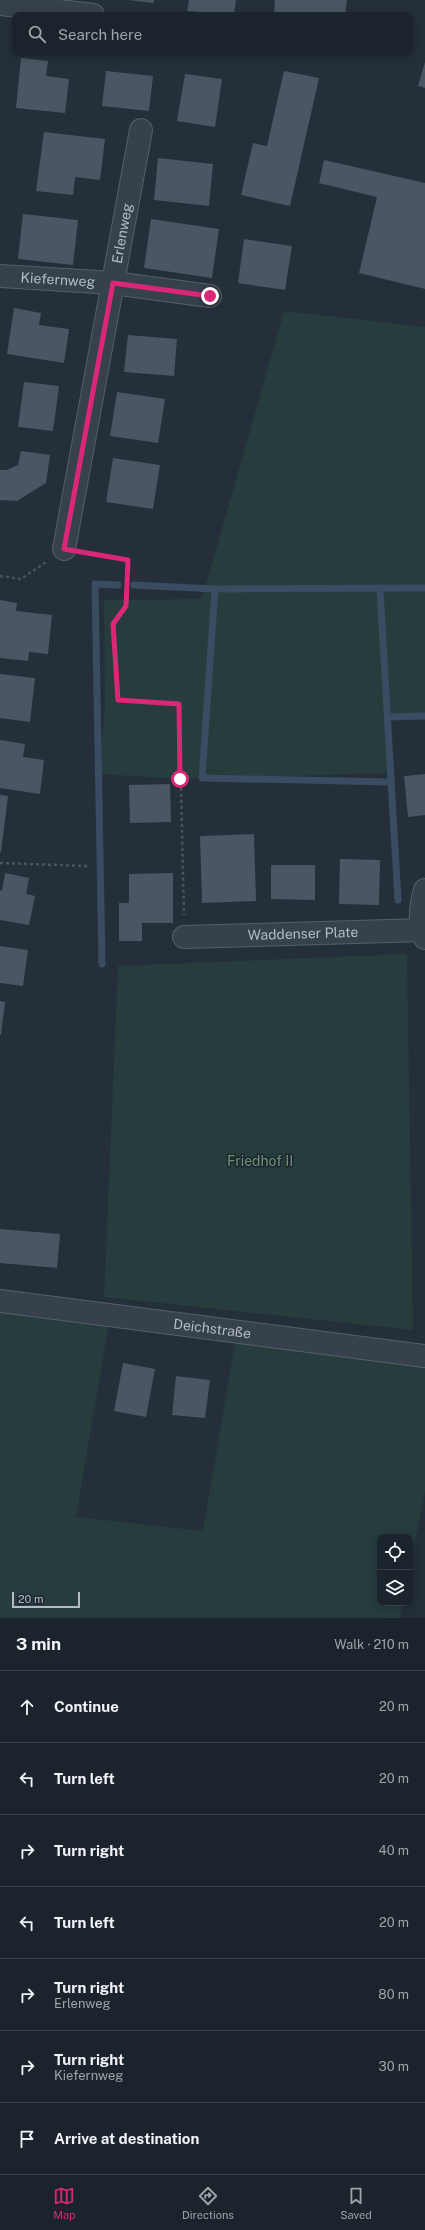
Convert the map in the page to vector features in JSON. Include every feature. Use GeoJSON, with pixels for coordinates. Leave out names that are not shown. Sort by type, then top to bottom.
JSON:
{"type":"FeatureCollection","features":[{"type":"Feature","properties":{"kind":"street"},"geometry":{"type":"LineString","coordinates":[[0,4],[68,12]]}},
{"type":"Feature","properties":{"kind":"street","name":"Erlenweg"},"geometry":{"type":"LineString","coordinates":[[64,549],[141,130]]}},
{"type":"Feature","properties":{"kind":"street","name":"Kiefernweg"},"geometry":{"type":"LineString","coordinates":[[0,276],[113,283],[210,296]]}},
{"type":"Feature","properties":{"kind":"street"},"geometry":{"type":"LineString","coordinates":[[424,934],[421,906],[425,890]]}},
{"type":"Feature","properties":{"kind":"street","name":"Waddenser Plate"},"geometry":{"type":"LineString","coordinates":[[184,937],[424,934]]}},
{"type":"Feature","properties":{"kind":"street","name":"Deichstraße"},"geometry":{"type":"LineString","coordinates":[[0,1301],[425,1356]]}},
{"type":"Feature","properties":{"kind":"path"},"geometry":{"type":"LineString","coordinates":[[0,576],[21,579],[64,549],[128,560],[126,606],[113,624],[118,700],[179,704],[184,937]]}},
{"type":"Feature","properties":{"kind":"path"},"geometry":{"type":"LineString","coordinates":[[0,863],[87,866]]}},
{"type":"Feature","properties":{"kind":"green space"},"geometry":{"type":"Polygon","coordinates":[[[284,311],[425,327],[425,716],[388,717],[391,773],[180,779],[99,774],[105,708],[104,600],[202,599],[284,311]]]}},
{"type":"Feature","properties":{"kind":"green space","name":"Friedhof II"},"geometry":{"type":"Polygon","coordinates":[[[407,954],[413,1330],[104,1297],[118,966],[407,954]]]}},
{"type":"Feature","properties":{"kind":"green space"},"geometry":{"type":"Polygon","coordinates":[[[0,1309],[109,1323],[76,1517],[203,1531],[235,1341],[425,1367],[425,1491],[413,1552],[413,1534],[377,1534],[377,1606],[402,1606],[400,1618],[0,1618],[0,1309]]]}},
{"type":"Feature","properties":{"kind":"building"},"geometry":{"type":"Polygon","coordinates":[[[128,0],[154,0],[154,3],[128,0]]]}},
{"type":"Feature","properties":{"kind":"building"},"geometry":{"type":"Polygon","coordinates":[[[189,0],[236,0],[234,12],[187,11],[189,0]]]}},
{"type":"Feature","properties":{"kind":"building"},"geometry":{"type":"Polygon","coordinates":[[[275,0],[347,0],[345,12],[274,12],[275,0]]]}},
{"type":"Feature","properties":{"kind":"building"},"geometry":{"type":"Polygon","coordinates":[[[21,58],[48,61],[46,76],[69,79],[65,113],[16,108],[21,58]]]}},
{"type":"Feature","properties":{"kind":"building"},"geometry":{"type":"Polygon","coordinates":[[[425,62],[425,88],[418,86],[425,62]]]}},
{"type":"Feature","properties":{"kind":"building"},"geometry":{"type":"Polygon","coordinates":[[[106,71],[153,76],[149,111],[102,106],[106,71]]]}},
{"type":"Feature","properties":{"kind":"building"},"geometry":{"type":"Polygon","coordinates":[[[284,71],[319,78],[290,206],[241,195],[253,143],[267,146],[284,71]]]}},
{"type":"Feature","properties":{"kind":"building"},"geometry":{"type":"Polygon","coordinates":[[[185,74],[222,79],[215,127],[177,121],[185,74]]]}},
{"type":"Feature","properties":{"kind":"building"},"geometry":{"type":"Polygon","coordinates":[[[44,132],[105,139],[100,180],[75,177],[73,195],[36,191],[44,132]]]}},
{"type":"Feature","properties":{"kind":"building"},"geometry":{"type":"Polygon","coordinates":[[[158,158],[213,164],[209,206],[154,200],[158,158]]]}},
{"type":"Feature","properties":{"kind":"building"},"geometry":{"type":"Polygon","coordinates":[[[324,160],[425,183],[425,289],[359,273],[377,197],[319,183],[324,160]]]}},
{"type":"Feature","properties":{"kind":"building"},"geometry":{"type":"Polygon","coordinates":[[[23,214],[78,220],[73,265],[18,259],[23,214]]]}},
{"type":"Feature","properties":{"kind":"building"},"geometry":{"type":"Polygon","coordinates":[[[151,219],[219,229],[212,278],[144,268],[151,219]]]}},
{"type":"Feature","properties":{"kind":"building"},"geometry":{"type":"Polygon","coordinates":[[[244,239],[292,246],[285,290],[238,283],[244,239]]]}},
{"type":"Feature","properties":{"kind":"building"},"geometry":{"type":"Polygon","coordinates":[[[14,308],[41,313],[39,325],[69,329],[64,363],[7,354],[14,308]]]}},
{"type":"Feature","properties":{"kind":"building"},"geometry":{"type":"Polygon","coordinates":[[[128,335],[177,339],[174,376],[124,372],[128,335]]]}},
{"type":"Feature","properties":{"kind":"building"},"geometry":{"type":"Polygon","coordinates":[[[24,382],[59,386],[53,431],[18,427],[24,382]]]}},
{"type":"Feature","properties":{"kind":"building"},"geometry":{"type":"Polygon","coordinates":[[[117,392],[165,399],[158,443],[110,436],[117,392]]]}},
{"type":"Feature","properties":{"kind":"building"},"geometry":{"type":"Polygon","coordinates":[[[21,451],[50,455],[46,483],[17,501],[0,500],[0,470],[7,470],[18,465],[21,451]]]}},
{"type":"Feature","properties":{"kind":"building"},"geometry":{"type":"Polygon","coordinates":[[[113,458],[160,465],[153,509],[106,502],[113,458]]]}},
{"type":"Feature","properties":{"kind":"building"},"geometry":{"type":"Polygon","coordinates":[[[0,600],[17,603],[16,611],[52,615],[48,654],[29,652],[28,661],[0,658],[0,600]]]}},
{"type":"Feature","properties":{"kind":"building"},"geometry":{"type":"Polygon","coordinates":[[[0,674],[35,678],[30,722],[0,718],[0,674]]]}},
{"type":"Feature","properties":{"kind":"building"},"geometry":{"type":"Polygon","coordinates":[[[0,740],[25,744],[23,757],[44,760],[40,794],[0,788],[0,740]]]}},
{"type":"Feature","properties":{"kind":"building"},"geometry":{"type":"Polygon","coordinates":[[[425,774],[425,815],[408,817],[404,776],[425,774]]]}},
{"type":"Feature","properties":{"kind":"building"},"geometry":{"type":"Polygon","coordinates":[[[170,784],[171,822],[130,823],[129,785],[170,784]]]}},
{"type":"Feature","properties":{"kind":"building"},"geometry":{"type":"Polygon","coordinates":[[[0,795],[8,796],[1,852],[0,852],[0,795]]]}},
{"type":"Feature","properties":{"kind":"building"},"geometry":{"type":"Polygon","coordinates":[[[254,834],[256,901],[202,903],[200,836],[254,834]]]}},
{"type":"Feature","properties":{"kind":"building"},"geometry":{"type":"Polygon","coordinates":[[[340,859],[380,860],[379,905],[339,904],[340,859]]]}},
{"type":"Feature","properties":{"kind":"building"},"geometry":{"type":"Polygon","coordinates":[[[271,865],[315,865],[315,900],[271,899],[271,865]]]}},
{"type":"Feature","properties":{"kind":"building"},"geometry":{"type":"Polygon","coordinates":[[[5,873],[29,878],[26,894],[35,896],[29,925],[0,920],[0,890],[2,891],[5,873]]]}},
{"type":"Feature","properties":{"kind":"building"},"geometry":{"type":"Polygon","coordinates":[[[173,873],[173,923],[142,923],[142,941],[119,941],[119,903],[129,903],[129,874],[173,873]]]}},
{"type":"Feature","properties":{"kind":"building"},"geometry":{"type":"Polygon","coordinates":[[[0,946],[28,950],[23,986],[0,983],[0,946]]]}},
{"type":"Feature","properties":{"kind":"building"},"geometry":{"type":"Polygon","coordinates":[[[0,1001],[5,1002],[1,1035],[0,1035],[0,1001]]]}},
{"type":"Feature","properties":{"kind":"building"},"geometry":{"type":"Polygon","coordinates":[[[0,1229],[60,1234],[57,1268],[0,1263],[0,1229]]]}},
{"type":"Feature","properties":{"kind":"building"},"geometry":{"type":"Polygon","coordinates":[[[123,1363],[155,1369],[146,1417],[114,1411],[123,1363]]]}},
{"type":"Feature","properties":{"kind":"building"},"geometry":{"type":"Polygon","coordinates":[[[176,1376],[210,1380],[205,1418],[172,1415],[176,1376]]]}},
{"type":"Feature","properties":{"kind":"waterway"},"geometry":{"type":"LineString","coordinates":[[102,964],[95,584],[118,585]]}},
{"type":"Feature","properties":{"kind":"waterway"},"geometry":{"type":"LineString","coordinates":[[134,585],[215,589],[425,588]]}},
{"type":"Feature","properties":{"kind":"waterway"},"geometry":{"type":"LineString","coordinates":[[215,589],[202,778],[390,782]]}},
{"type":"Feature","properties":{"kind":"waterway"},"geometry":{"type":"LineString","coordinates":[[380,590],[398,900]]}},
{"type":"Feature","properties":{"kind":"waterway"},"geometry":{"type":"LineString","coordinates":[[388,717],[425,716]]}},
{"type":"Feature","properties":{"kind":"route"},"geometry":{"type":"LineString","coordinates":[[180,779],[179,704],[118,700],[113,624],[126,606],[128,560],[64,549],[113,283],[210,296]]}}]}
